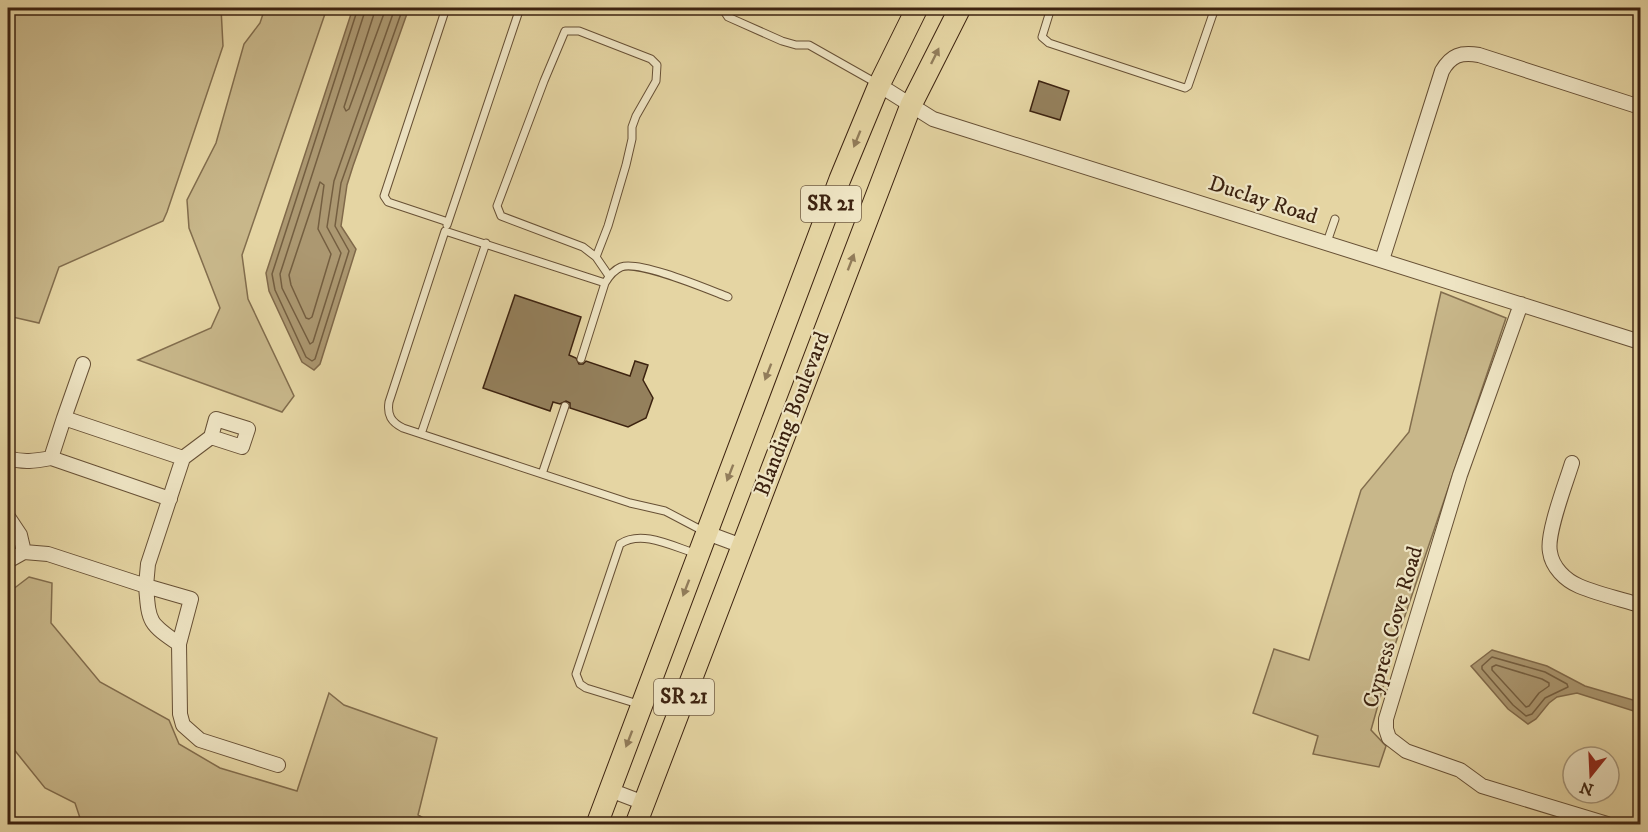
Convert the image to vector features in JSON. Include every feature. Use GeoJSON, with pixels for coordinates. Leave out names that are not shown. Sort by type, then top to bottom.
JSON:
{"type":"FeatureCollection","features":[{"type":"Feature","properties":{"kind":"main road","name":"Blanding Boulevard"},"geometry":{"type":"LineString","coordinates":[[597,825],[840,179],[879,85],[916,8]]}},
{"type":"Feature","properties":{"kind":"main road","name":"Blanding Boulevard"},"geometry":{"type":"LineString","coordinates":[[636,825],[911,105],[960,8]]}},
{"type":"Feature","properties":{"kind":"street"},"geometry":{"type":"LineString","coordinates":[[1382,260],[1442,71],[1455,55],[1467,53],[1479,55],[1641,106]]}},
{"type":"Feature","properties":{"kind":"street","name":"Duclay Road"},"geometry":{"type":"LineString","coordinates":[[879,85],[933,119],[1641,342]]}},
{"type":"Feature","properties":{"kind":"street","name":"Cypress Cove Road"},"geometry":{"type":"LineString","coordinates":[[1521,304],[1460,475],[1386,719],[1386,729],[1389,738],[1406,752],[1460,770],[1482,786],[1607,825]]}},
{"type":"Feature","properties":{"kind":"street"},"geometry":{"type":"LineString","coordinates":[[51,458],[83,364]]}},
{"type":"Feature","properties":{"kind":"street"},"geometry":{"type":"LineString","coordinates":[[64,418],[183,458]]}},
{"type":"Feature","properties":{"kind":"street"},"geometry":{"type":"LineString","coordinates":[[179,644],[156,628],[148,616],[146,586],[148,564],[183,458],[211,437]]}},
{"type":"Feature","properties":{"kind":"street"},"geometry":{"type":"LineString","coordinates":[[8,458],[26,462],[51,458],[170,499]]}},
{"type":"Feature","properties":{"kind":"street"},"geometry":{"type":"LineString","coordinates":[[1572,463],[1551,532],[1549,552],[1555,566],[1564,577],[1578,586],[1641,605]]}},
{"type":"Feature","properties":{"kind":"street"},"geometry":{"type":"LineString","coordinates":[[8,517],[20,535],[24,552]]}},
{"type":"Feature","properties":{"kind":"street"},"geometry":{"type":"LineString","coordinates":[[707,533],[741,546]]}},
{"type":"Feature","properties":{"kind":"street"},"geometry":{"type":"LineString","coordinates":[[8,561],[24,552],[48,555],[191,599],[179,644],[180,714],[183,725],[200,740],[278,765]]}},
{"type":"Feature","properties":{"kind":"street"},"geometry":{"type":"LineString","coordinates":[[610,790],[644,803]]}},
{"type":"Feature","properties":{"kind":"lane"},"geometry":{"type":"LineString","coordinates":[[446,8],[384,196],[388,202],[448,222]]}},
{"type":"Feature","properties":{"kind":"lane"},"geometry":{"type":"LineString","coordinates":[[520,8],[388,410],[393,421],[404,428],[637,506],[665,511],[707,533]]}},
{"type":"Feature","properties":{"kind":"lane"},"geometry":{"type":"LineString","coordinates":[[722,8],[728,17],[782,41],[796,45],[809,45],[879,85]]}},
{"type":"Feature","properties":{"kind":"lane"},"geometry":{"type":"LineString","coordinates":[[1051,8],[1042,37],[1049,43],[1185,88],[1188,86],[1215,8]]}},
{"type":"Feature","properties":{"kind":"lane"},"geometry":{"type":"LineString","coordinates":[[596,257],[626,165],[632,139],[632,127],[656,81],[657,65],[651,59],[579,31],[565,31],[497,207],[501,216],[583,247],[596,257],[609,276]]}},
{"type":"Feature","properties":{"kind":"lane"},"geometry":{"type":"LineString","coordinates":[[1327,242],[1335,219]]}},
{"type":"Feature","properties":{"kind":"lane"},"geometry":{"type":"LineString","coordinates":[[445,231],[605,283]]}},
{"type":"Feature","properties":{"kind":"lane"},"geometry":{"type":"LineString","coordinates":[[421,434],[486,243]]}},
{"type":"Feature","properties":{"kind":"lane"},"geometry":{"type":"LineString","coordinates":[[581,359],[605,283],[609,276],[622,266],[639,266],[728,297]]}},
{"type":"Feature","properties":{"kind":"lane"},"geometry":{"type":"LineString","coordinates":[[542,474],[565,406]]}},
{"type":"Feature","properties":{"kind":"lane"},"geometry":{"type":"LineString","coordinates":[[642,705],[586,688],[580,684],[576,674],[621,544],[632,537],[644,537],[699,555]]}},
{"type":"Feature","properties":{"kind":"shaded area"},"geometry":{"type":"Polygon","coordinates":[[[8,8],[221,8],[223,46],[163,221],[59,267],[39,323],[8,316],[8,8]]]}},
{"type":"Feature","properties":{"kind":"shaded area"},"geometry":{"type":"Polygon","coordinates":[[[265,8],[327,8],[242,255],[248,299],[294,396],[282,412],[138,360],[211,328],[220,308],[189,228],[187,200],[216,143],[244,44],[260,23],[265,8]]]}},
{"type":"Feature","properties":{"kind":"shaded area"},"geometry":{"type":"Polygon","coordinates":[[[1441,292],[1506,318],[1394,648],[1371,730],[1386,746],[1379,767],[1313,754],[1318,736],[1253,713],[1274,649],[1309,660],[1361,490],[1409,432],[1441,292]]]}},
{"type":"Feature","properties":{"kind":"shaded area"},"geometry":{"type":"Polygon","coordinates":[[[29,577],[52,583],[51,623],[100,682],[169,720],[179,744],[220,768],[297,791],[329,693],[344,705],[437,738],[418,815],[434,824],[82,824],[75,803],[45,788],[8,742],[8,593],[29,577]]]}},
{"type":"Feature","properties":{"kind":"water"},"geometry":{"type":"Polygon","coordinates":[[[353,8],[409,8],[347,185],[341,226],[356,249],[320,364],[314,370],[302,362],[269,291],[266,273],[353,8]]]}},
{"type":"Feature","properties":{"kind":"water"},"geometry":{"type":"Polygon","coordinates":[[[1492,650],[1547,666],[1585,686],[1640,702],[1640,713],[1577,693],[1557,697],[1528,724],[1508,709],[1471,666],[1492,650]]]}},
{"type":"Feature","properties":{"kind":"building"},"geometry":{"type":"Polygon","coordinates":[[[1039,81],[1069,91],[1060,120],[1030,111],[1039,81]]]}},
{"type":"Feature","properties":{"kind":"building"},"geometry":{"type":"Polygon","coordinates":[[[515,295],[581,317],[569,355],[576,358],[579,364],[586,361],[630,376],[635,361],[648,365],[643,380],[653,398],[646,418],[628,427],[570,408],[570,403],[566,401],[560,404],[553,402],[550,411],[483,388],[515,295]]]}}]}
